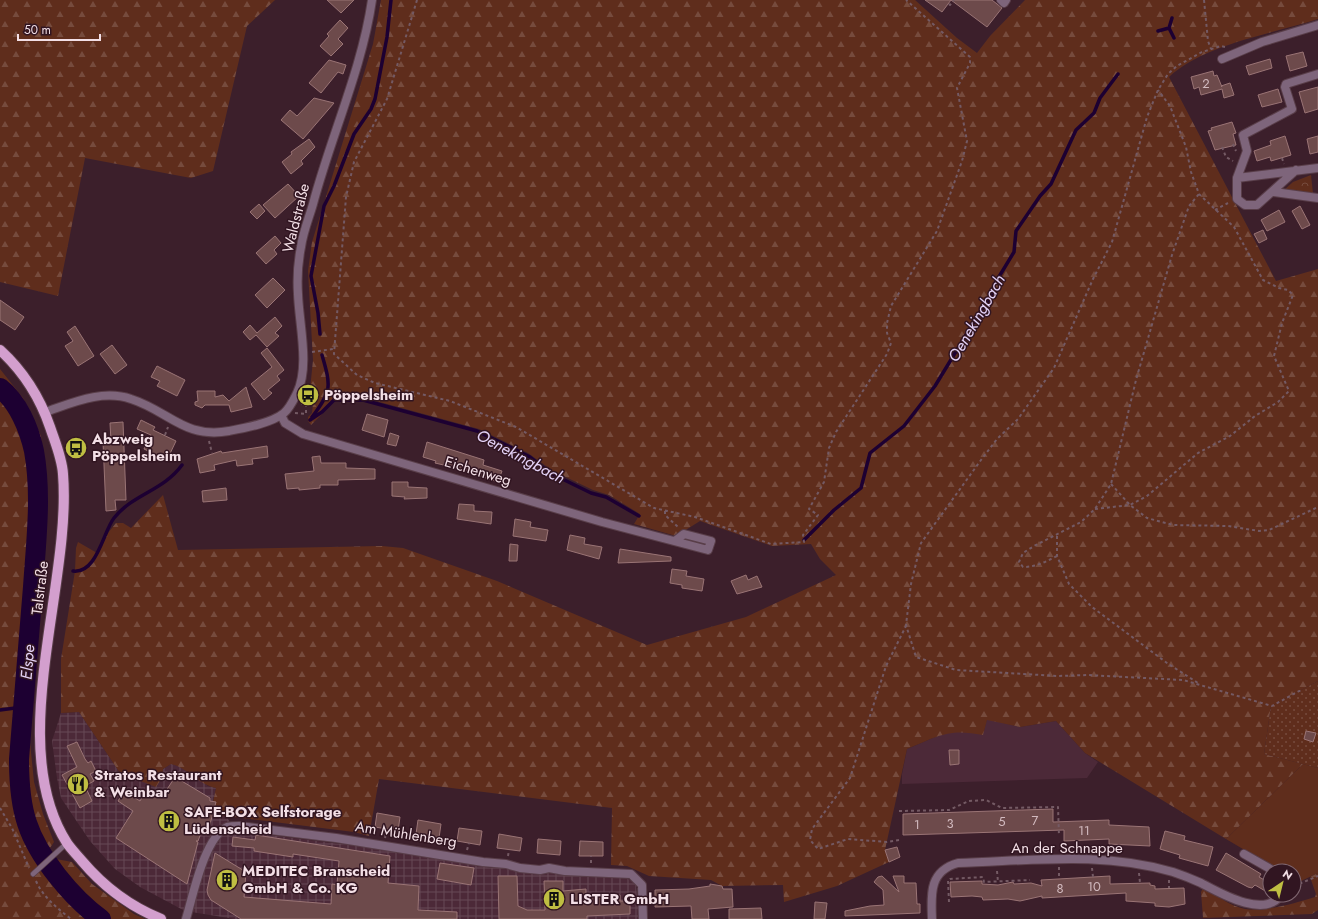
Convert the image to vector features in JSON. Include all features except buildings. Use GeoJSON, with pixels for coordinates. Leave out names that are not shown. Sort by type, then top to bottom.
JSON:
{"type":"FeatureCollection","features":[{"type":"Feature","properties":{"kind":"main road","name":"Talstraße"},"geometry":{"type":"LineString","coordinates":[[0,350],[19,369],[45,412],[59,453],[63,472],[64,522],[43,688],[40,739],[45,789],[54,815],[67,843],[106,887],[129,904],[161,919]]}},
{"type":"Feature","properties":{"kind":"street","name":"Waldstraße"},"geometry":{"type":"LineString","coordinates":[[45,412],[88,398],[116,396],[132,399],[194,430],[228,432],[245,428],[286,412],[298,392],[303,376],[303,353],[298,292],[301,246],[319,180],[362,48],[372,0]]}},
{"type":"Feature","properties":{"kind":"street"},"geometry":{"type":"LineString","coordinates":[[1001,0],[1004,3],[1006,0]]}},
{"type":"Feature","properties":{"kind":"street"},"geometry":{"type":"LineString","coordinates":[[1222,59],[1233,55],[1240,50],[1262,42],[1318,25]]}},
{"type":"Feature","properties":{"kind":"street"},"geometry":{"type":"LineString","coordinates":[[1296,170],[1274,192],[1257,205],[1245,205],[1237,199],[1237,178],[1247,151],[1243,136],[1292,110],[1285,87],[1286,84],[1318,74]]}},
{"type":"Feature","properties":{"kind":"street"},"geometry":{"type":"LineString","coordinates":[[1237,178],[1318,168]]}},
{"type":"Feature","properties":{"kind":"street"},"geometry":{"type":"LineString","coordinates":[[1274,192],[1318,198]]}},
{"type":"Feature","properties":{"kind":"street","name":"Eichenweg"},"geometry":{"type":"LineString","coordinates":[[280,415],[286,423],[303,434],[602,522],[708,550],[711,541],[684,534]]}},
{"type":"Feature","properties":{"kind":"street"},"geometry":{"type":"LineString","coordinates":[[675,541],[684,534]]}},
{"type":"Feature","properties":{"kind":"street","name":"Am Mühlenberg"},"geometry":{"type":"LineString","coordinates":[[186,919],[210,846],[219,834],[228,827],[239,826],[336,838],[506,864],[520,868],[540,870],[549,868],[565,871],[631,874],[642,885],[643,919]]}},
{"type":"Feature","properties":{"kind":"street"},"geometry":{"type":"LineString","coordinates":[[1244,854],[1262,864]]}},
{"type":"Feature","properties":{"kind":"street","name":"An der Schnappe"},"geometry":{"type":"LineString","coordinates":[[932,919],[932,888],[943,871],[958,863],[1103,859],[1145,864],[1173,872],[1202,884],[1232,900],[1244,903],[1262,903]]}},
{"type":"Feature","properties":{"kind":"lane"},"geometry":{"type":"LineString","coordinates":[[33,874],[57,854],[67,843]]}},
{"type":"Feature","properties":{"kind":"path"},"geometry":{"type":"LineString","coordinates":[[417,0],[387,99],[354,162],[346,197],[334,349],[337,357],[357,375],[391,388],[450,402],[516,427],[650,506],[665,511],[695,517],[771,544],[804,542],[803,535],[818,515],[809,508],[824,482],[829,448],[843,420],[887,354],[890,343],[887,333],[887,323],[892,306],[937,231],[955,183],[967,141],[957,88],[970,63],[970,57],[906,0]]}},
{"type":"Feature","properties":{"kind":"path"},"geometry":{"type":"LineString","coordinates":[[949,4],[950,5],[954,0]]}},
{"type":"Feature","properties":{"kind":"path"},"geometry":{"type":"LineString","coordinates":[[1204,0],[1208,41],[1211,49]]}},
{"type":"Feature","properties":{"kind":"path"},"geometry":{"type":"LineString","coordinates":[[899,840],[886,842],[848,839],[818,849],[810,840],[812,829],[850,778],[886,666],[906,625],[911,584],[921,542],[997,439],[1018,419],[1054,368],[1061,355],[1093,279],[1112,242],[1147,117],[1158,90],[1168,74],[1177,66],[1202,52],[1211,49],[1225,47],[1233,55]]}},
{"type":"Feature","properties":{"kind":"path"},"geometry":{"type":"LineString","coordinates":[[1095,509],[1130,505],[1147,496],[1198,453],[1230,436],[1255,416],[1278,402],[1289,391],[1274,356],[1282,323],[1293,295],[1288,290],[1279,288],[1263,280],[1234,227],[1199,194],[1191,172],[1186,147],[1170,106],[1158,90]]}},
{"type":"Feature","properties":{"kind":"path"},"geometry":{"type":"LineString","coordinates":[[1222,147],[1226,157],[1241,166]]}},
{"type":"Feature","properties":{"kind":"path"},"geometry":{"type":"LineString","coordinates":[[1057,556],[1031,567],[1023,566],[1019,562],[1024,553],[1081,522],[1095,509],[1111,484],[1136,380],[1172,255],[1189,206],[1199,194]]}},
{"type":"Feature","properties":{"kind":"path"},"geometry":{"type":"LineString","coordinates":[[1215,210],[1237,199]]}},
{"type":"Feature","properties":{"kind":"path"},"geometry":{"type":"LineString","coordinates":[[303,353],[334,349]]}},
{"type":"Feature","properties":{"kind":"path"},"geometry":{"type":"LineString","coordinates":[[208,432],[212,453]]}},
{"type":"Feature","properties":{"kind":"path"},"geometry":{"type":"LineString","coordinates":[[1111,484],[1130,505],[1147,518],[1163,524],[1184,526],[1228,526],[1259,531],[1269,530],[1318,507]]}},
{"type":"Feature","properties":{"kind":"path"},"geometry":{"type":"LineString","coordinates":[[665,511],[665,515],[684,531],[684,534]]}},
{"type":"Feature","properties":{"kind":"path"},"geometry":{"type":"LineString","coordinates":[[1057,536],[1057,556],[1070,584],[1092,607],[1166,663],[1201,685]]}},
{"type":"Feature","properties":{"kind":"path"},"geometry":{"type":"LineString","coordinates":[[906,625],[916,657],[956,670],[1058,676],[1087,675],[1168,678],[1183,680],[1272,706],[1299,691],[1302,691]]}},
{"type":"Feature","properties":{"kind":"path","name":"An der Schnappe"},"geometry":{"type":"LineString","coordinates":[[899,811],[949,811],[969,801],[986,800],[1002,809],[1058,807],[1058,836]]}},
{"type":"Feature","properties":{"kind":"path"},"geometry":{"type":"LineString","coordinates":[[0,808],[12,828],[39,889],[54,905],[71,919]]}},
{"type":"Feature","properties":{"kind":"path","name":"Am Mühlenberg"},"geometry":{"type":"LineString","coordinates":[[385,838],[387,829]]}},
{"type":"Feature","properties":{"kind":"path","name":"Am Mühlenberg"},"geometry":{"type":"LineString","coordinates":[[426,845],[428,836]]}},
{"type":"Feature","properties":{"kind":"path","name":"Am Mühlenberg"},"geometry":{"type":"LineString","coordinates":[[467,852],[469,843]]}},
{"type":"Feature","properties":{"kind":"path"},"geometry":{"type":"LineString","coordinates":[[591,856],[591,865]]}},
{"type":"Feature","properties":{"kind":"path","name":"An der Schnappe"},"geometry":{"type":"LineString","coordinates":[[997,868],[998,883]]}},
{"type":"Feature","properties":{"kind":"path"},"geometry":{"type":"LineString","coordinates":[[1302,883],[1318,876]]}},
{"type":"Feature","properties":{"kind":"path"},"geometry":{"type":"LineString","coordinates":[[949,902],[949,879],[966,880],[984,877],[984,882],[998,883],[1022,882],[1030,880]]}},
{"type":"Feature","properties":{"kind":"shaded area"},"geometry":{"type":"Polygon","coordinates":[[[79,712],[120,773],[162,778],[163,769],[171,764],[182,767],[208,786],[216,788],[213,801],[216,802],[219,809],[218,815],[226,816],[236,831],[381,849],[492,868],[499,866],[514,869],[519,872],[541,874],[549,872],[569,876],[625,877],[636,884],[639,919],[235,919],[185,911],[140,887],[115,869],[90,841],[61,798],[52,741],[61,713],[79,712]]]}},
{"type":"Feature","properties":{"kind":"shaded area"},"geometry":{"type":"Polygon","coordinates":[[[987,719],[1020,727],[1056,721],[1085,753],[1098,762],[1087,778],[902,784],[902,774],[907,749],[942,734],[962,730],[983,734],[987,719]]]}},
{"type":"Feature","properties":{"kind":"green space"},"geometry":{"type":"Polygon","coordinates":[[[0,0],[275,0],[247,26],[213,171],[191,178],[85,158],[58,296],[0,282],[0,0]]]}},
{"type":"Feature","properties":{"kind":"green space"},"geometry":{"type":"Polygon","coordinates":[[[381,0],[915,0],[957,38],[977,53],[990,36],[1025,0],[1318,0],[1318,19],[1219,48],[1201,56],[1169,77],[1276,281],[1318,269],[1318,681],[1271,706],[1264,754],[1303,764],[1226,839],[1085,753],[1056,721],[1020,727],[987,720],[983,735],[961,732],[944,734],[907,749],[885,850],[889,862],[837,886],[784,902],[783,885],[722,886],[711,880],[649,876],[627,866],[611,865],[612,808],[379,779],[369,836],[354,832],[218,815],[219,810],[214,808],[216,802],[213,802],[216,788],[204,784],[184,769],[171,764],[163,769],[162,778],[156,787],[120,773],[79,712],[61,713],[61,659],[75,571],[76,548],[78,542],[97,553],[108,533],[116,523],[123,523],[131,528],[163,495],[178,550],[382,546],[403,548],[497,581],[647,645],[746,617],[836,575],[820,559],[811,544],[772,546],[700,521],[676,536],[634,524],[640,514],[609,495],[593,490],[553,471],[528,453],[479,429],[365,398],[336,398],[321,411],[323,413],[311,425],[308,421],[308,417],[312,413],[314,394],[310,390],[313,360],[308,271],[312,242],[373,44],[381,0]]]}},
{"type":"Feature","properties":{"kind":"green space"},"geometry":{"type":"Polygon","coordinates":[[[1311,175],[1313,194],[1283,191],[1293,182],[1311,175]]]}},
{"type":"Feature","properties":{"kind":"green space"},"geometry":{"type":"Polygon","coordinates":[[[0,369],[23,398],[41,436],[47,480],[43,554],[27,713],[34,782],[43,814],[54,842],[50,848],[56,859],[72,862],[92,884],[134,914],[145,919],[0,919],[0,369]]]}},
{"type":"Feature","properties":{"kind":"green space"},"geometry":{"type":"Polygon","coordinates":[[[1318,681],[1318,768],[1264,754],[1271,706],[1318,681]]]}},
{"type":"Feature","properties":{"kind":"green space"},"geometry":{"type":"Polygon","coordinates":[[[1303,764],[1318,768],[1318,873],[1302,881],[1302,863],[1266,863],[1226,839],[1303,764]]]}},
{"type":"Feature","properties":{"kind":"green space"},"geometry":{"type":"Polygon","coordinates":[[[1318,873],[1318,910],[1312,914],[1203,918],[1201,892],[1203,888],[1239,908],[1253,910],[1302,903],[1302,901],[1315,897],[1316,894],[1310,877],[1318,873]]]}},
{"type":"Feature","properties":{"kind":"waterway"},"geometry":{"type":"LineString","coordinates":[[320,334],[318,313],[311,276],[324,206],[334,186],[354,134],[371,109],[375,99],[387,37],[391,0]]}},
{"type":"Feature","properties":{"kind":"waterway"},"geometry":{"type":"LineString","coordinates":[[1158,31],[1169,28],[1172,18]]}},
{"type":"Feature","properties":{"kind":"waterway"},"geometry":{"type":"LineString","coordinates":[[1169,28],[1174,38]]}},
{"type":"Feature","properties":{"kind":"waterway","name":"Oenekingbach"},"geometry":{"type":"LineString","coordinates":[[804,540],[834,510],[861,488],[870,453],[904,426],[935,386],[980,312],[991,297],[994,285],[1014,252],[1016,231],[1040,196],[1051,184],[1076,130],[1094,113],[1100,98],[1118,74]]}},
{"type":"Feature","properties":{"kind":"waterway"},"geometry":{"type":"LineString","coordinates":[[312,417],[323,401],[328,388],[327,374],[322,355]]}},
{"type":"Feature","properties":{"kind":"waterway","name":"Elspe"},"geometry":{"type":"LineString","coordinates":[[0,388],[17,408],[26,425],[34,451],[38,484],[37,536],[19,759],[21,799],[32,836],[48,863],[57,876],[79,900],[101,919]]}},
{"type":"Feature","properties":{"kind":"waterway","name":"Oenekingbach"},"geometry":{"type":"LineString","coordinates":[[310,420],[322,412],[334,400],[363,400],[477,431],[530,457],[550,473],[591,493],[606,497],[639,516]]}},
{"type":"Feature","properties":{"kind":"waterway","name":"Oenekingbach"},"geometry":{"type":"LineString","coordinates":[[73,571],[81,570],[88,566],[94,559],[110,524],[122,510],[130,503],[166,481],[182,465]]}},
{"type":"Feature","properties":{"kind":"waterway"},"geometry":{"type":"LineString","coordinates":[[0,710],[23,707]]}},
{"type":"Feature","properties":{"kind":"waterway","name":"Elspe"},"geometry":{"type":"LineString","coordinates":[[79,910],[83,904]]}},
{"type":"Feature","properties":{"kind":"place","name":"Pöppelsheim"},"geometry":{"type":"Point","coordinates":[308,395]}},
{"type":"Feature","properties":{"kind":"place","name":"Abzweig Pöppelsheim"},"geometry":{"type":"Point","coordinates":[76,448]}},
{"type":"Feature","properties":{"kind":"place","name":"Stratos Restaurant & Weinbar"},"geometry":{"type":"Point","coordinates":[78,784]}},
{"type":"Feature","properties":{"kind":"place","name":"SAFE-BOX Selfstorage Lüdenscheid"},"geometry":{"type":"Point","coordinates":[169,821]}},
{"type":"Feature","properties":{"kind":"place","name":"MEDITEC Branscheid GmbH & Co. KG"},"geometry":{"type":"Point","coordinates":[227,880]}},
{"type":"Feature","properties":{"kind":"place","name":"LISTER GmbH"},"geometry":{"type":"Point","coordinates":[554,899]}}]}
